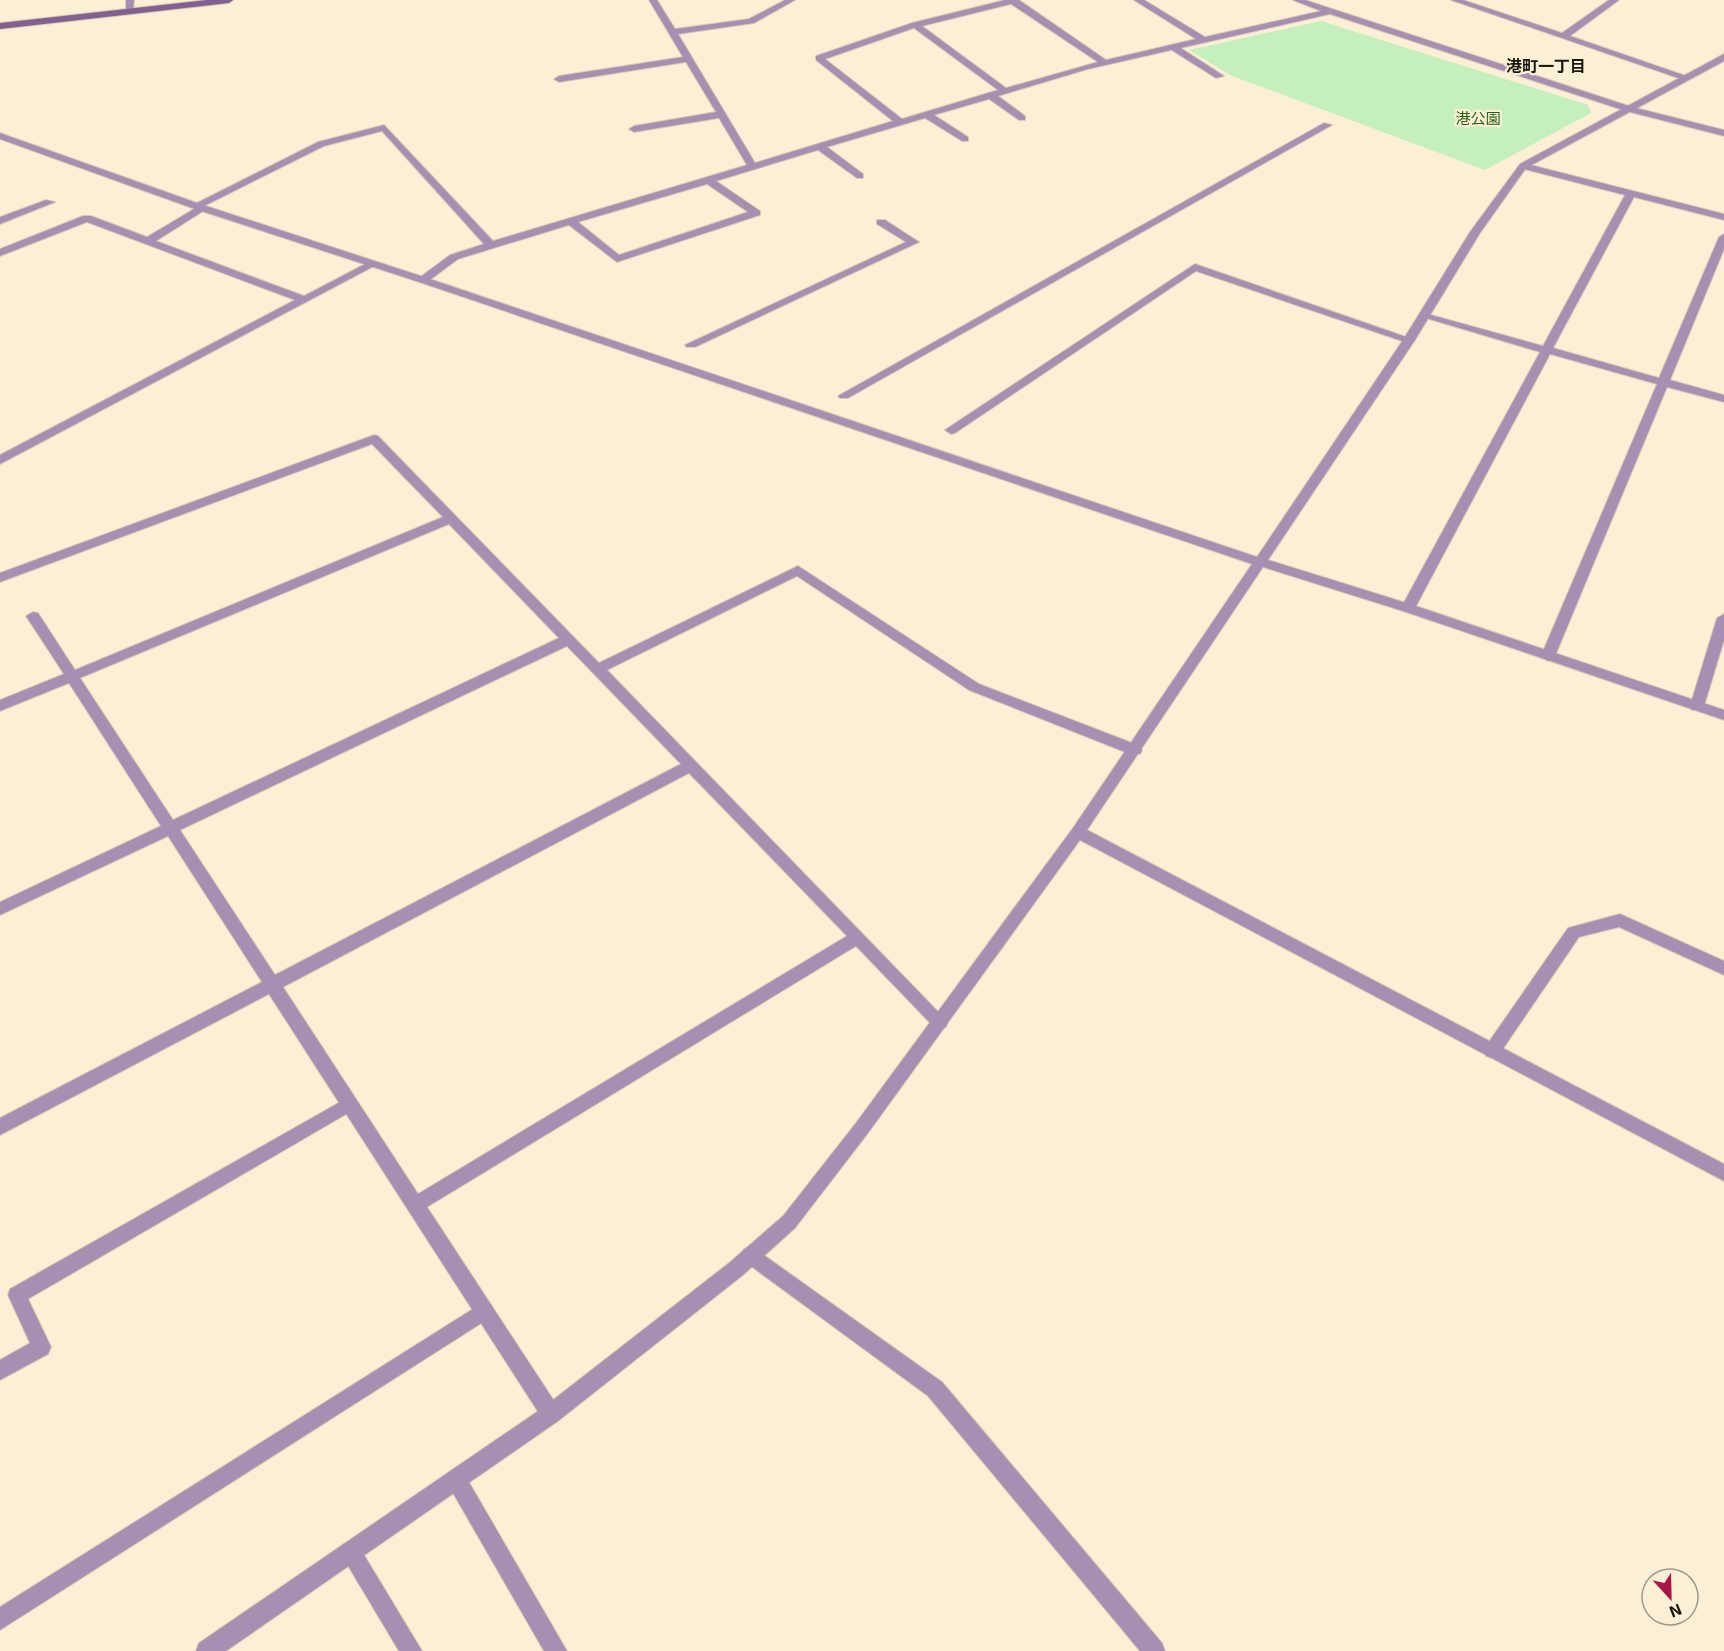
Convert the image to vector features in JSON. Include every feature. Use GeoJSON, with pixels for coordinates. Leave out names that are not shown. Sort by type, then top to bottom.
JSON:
{"type":"FeatureCollection","features":[{"type":"Feature","properties":{"kind":"main road"},"geometry":{"type":"LineString","coordinates":[[0,26],[229,0]]}},
{"type":"Feature","properties":{"kind":"street"},"geometry":{"type":"LineString","coordinates":[[130,0],[130,11]]}},
{"type":"Feature","properties":{"kind":"street"},"geometry":{"type":"LineString","coordinates":[[653,0],[753,166]]}},
{"type":"Feature","properties":{"kind":"street"},"geometry":{"type":"LineString","coordinates":[[672,32],[751,21],[791,0]]}},
{"type":"Feature","properties":{"kind":"street"},"geometry":{"type":"LineString","coordinates":[[901,123],[819,58],[915,25],[1014,0],[1104,62]]}},
{"type":"Feature","properties":{"kind":"street"},"geometry":{"type":"LineString","coordinates":[[1138,0],[1203,40]]}},
{"type":"Feature","properties":{"kind":"street"},"geometry":{"type":"LineString","coordinates":[[1297,0],[1629,110],[1724,133]]}},
{"type":"Feature","properties":{"kind":"street"},"geometry":{"type":"LineString","coordinates":[[1455,0],[1687,78]]}},
{"type":"Feature","properties":{"kind":"street"},"geometry":{"type":"LineString","coordinates":[[1564,36],[1615,0]]}},
{"type":"Feature","properties":{"kind":"street"},"geometry":{"type":"LineString","coordinates":[[423,280],[454,257],[990,95],[1104,62],[1330,11]]}},
{"type":"Feature","properties":{"kind":"street"},"geometry":{"type":"LineString","coordinates":[[915,25],[1005,91]]}},
{"type":"Feature","properties":{"kind":"street"},"geometry":{"type":"LineString","coordinates":[[1173,47],[1219,76]]}},
{"type":"Feature","properties":{"kind":"street"},"geometry":{"type":"LineString","coordinates":[[207,1651],[551,1414],[751,1255],[789,1222],[940,1022],[1135,750],[1258,561],[1409,340],[1475,232],[1523,166],[1724,57]]}},
{"type":"Feature","properties":{"kind":"street"},"geometry":{"type":"LineString","coordinates":[[559,79],[689,59]]}},
{"type":"Feature","properties":{"kind":"street"},"geometry":{"type":"LineString","coordinates":[[990,95],[1022,118]]}},
{"type":"Feature","properties":{"kind":"street"},"geometry":{"type":"LineString","coordinates":[[634,129],[723,114]]}},
{"type":"Feature","properties":{"kind":"street"},"geometry":{"type":"LineString","coordinates":[[927,115],[965,139]]}},
{"type":"Feature","properties":{"kind":"street"},"geometry":{"type":"LineString","coordinates":[[844,396],[1327,125]]}},
{"type":"Feature","properties":{"kind":"street"},"geometry":{"type":"LineString","coordinates":[[150,240],[200,207],[321,144],[384,128],[491,245]]}},
{"type":"Feature","properties":{"kind":"street"},"geometry":{"type":"LineString","coordinates":[[0,136],[200,207],[1724,715]]}},
{"type":"Feature","properties":{"kind":"street"},"geometry":{"type":"LineString","coordinates":[[820,147],[860,176]]}},
{"type":"Feature","properties":{"kind":"street"},"geometry":{"type":"LineString","coordinates":[[1523,166],[1724,217]]}},
{"type":"Feature","properties":{"kind":"street"},"geometry":{"type":"LineString","coordinates":[[570,221],[616,259],[756,213],[708,180]]}},
{"type":"Feature","properties":{"kind":"street"},"geometry":{"type":"LineString","coordinates":[[1408,608],[1631,193]]}},
{"type":"Feature","properties":{"kind":"street"},"geometry":{"type":"LineString","coordinates":[[0,221],[50,202]]}},
{"type":"Feature","properties":{"kind":"street"},"geometry":{"type":"LineString","coordinates":[[0,252],[87,218],[304,300]]}},
{"type":"Feature","properties":{"kind":"street"},"geometry":{"type":"LineString","coordinates":[[692,345],[914,242],[881,222]]}},
{"type":"Feature","properties":{"kind":"street"},"geometry":{"type":"LineString","coordinates":[[1548,656],[1665,383],[1724,237]]}},
{"type":"Feature","properties":{"kind":"street"},"geometry":{"type":"LineString","coordinates":[[0,460],[373,264]]}},
{"type":"Feature","properties":{"kind":"street"},"geometry":{"type":"LineString","coordinates":[[951,430],[1195,267],[1409,340]]}},
{"type":"Feature","properties":{"kind":"street"},"geometry":{"type":"LineString","coordinates":[[1424,316],[1724,399]]}},
{"type":"Feature","properties":{"kind":"street"},"geometry":{"type":"LineString","coordinates":[[0,578],[374,439],[940,1022]]}},
{"type":"Feature","properties":{"kind":"street"},"geometry":{"type":"LineString","coordinates":[[0,706],[453,518]]}},
{"type":"Feature","properties":{"kind":"street"},"geometry":{"type":"LineString","coordinates":[[598,669],[798,570],[974,687],[1135,750]]}},
{"type":"Feature","properties":{"kind":"street"},"geometry":{"type":"LineString","coordinates":[[33,616],[551,1414]]}},
{"type":"Feature","properties":{"kind":"street"},"geometry":{"type":"LineString","coordinates":[[1697,706],[1724,618]]}},
{"type":"Feature","properties":{"kind":"street"},"geometry":{"type":"LineString","coordinates":[[0,909],[569,639]]}},
{"type":"Feature","properties":{"kind":"street"},"geometry":{"type":"LineString","coordinates":[[0,1127],[691,765]]}},
{"type":"Feature","properties":{"kind":"street"},"geometry":{"type":"LineString","coordinates":[[1078,832],[1724,1173]]}},
{"type":"Feature","properties":{"kind":"street"},"geometry":{"type":"LineString","coordinates":[[1492,1051],[1574,932],[1620,920],[1724,968]]}},
{"type":"Feature","properties":{"kind":"street"},"geometry":{"type":"LineString","coordinates":[[415,1205],[858,937]]}},
{"type":"Feature","properties":{"kind":"street"},"geometry":{"type":"LineString","coordinates":[[0,1371],[41,1347],[17,1295],[349,1104]]}},
{"type":"Feature","properties":{"kind":"street"},"geometry":{"type":"LineString","coordinates":[[751,1255],[935,1389],[1154,1651]]}},
{"type":"Feature","properties":{"kind":"street"},"geometry":{"type":"LineString","coordinates":[[0,1619],[484,1311]]}},
{"type":"Feature","properties":{"kind":"street"},"geometry":{"type":"LineString","coordinates":[[456,1479],[556,1651]]}},
{"type":"Feature","properties":{"kind":"street"},"geometry":{"type":"LineString","coordinates":[[351,1551],[411,1651]]}},
{"type":"Feature","properties":{"kind":"green space","name":"港公園"},"geometry":{"type":"Polygon","coordinates":[[[1321,21],[1588,105],[1591,113],[1485,170],[1232,76],[1189,50],[1321,21]]]}},
{"type":"Feature","properties":{"kind":"district","name":"港町一丁目"},"geometry":{"type":"Point","coordinates":[1546,65]}}]}
